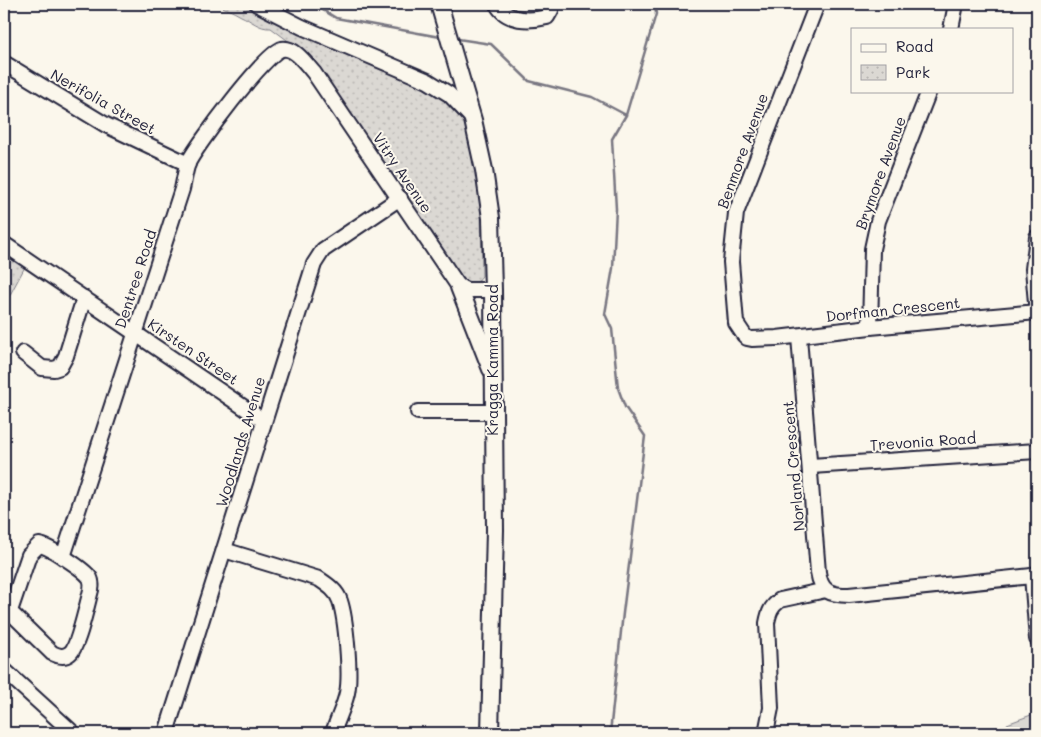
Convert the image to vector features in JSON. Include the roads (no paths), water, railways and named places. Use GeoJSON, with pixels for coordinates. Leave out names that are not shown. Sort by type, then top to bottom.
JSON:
{"type":"FeatureCollection","features":[{"type":"Feature","properties":{"kind":"main road","name":"Kragga Kamma Road"},"geometry":{"type":"LineString","coordinates":[[439,4],[473,120],[489,194],[493,290],[495,530],[491,730]]}},
{"type":"Feature","properties":{"kind":"main road"},"geometry":{"type":"LineString","coordinates":[[459,287],[494,376]]}},
{"type":"Feature","properties":{"kind":"street"},"geometry":{"type":"LineString","coordinates":[[257,4],[302,27],[428,81],[450,94],[473,120]]}},
{"type":"Feature","properties":{"kind":"street"},"geometry":{"type":"LineString","coordinates":[[497,4],[500,10],[510,17],[533,19],[547,16],[552,4]]}},
{"type":"Feature","properties":{"kind":"street","name":"Benmore Avenue"},"geometry":{"type":"LineString","coordinates":[[752,339],[744,336],[736,323],[731,262],[736,213],[817,4]]}},
{"type":"Feature","properties":{"kind":"street"},"geometry":{"type":"LineString","coordinates":[[951,28],[956,4]]}},
{"type":"Feature","properties":{"kind":"street","name":"Dentree Road"},"geometry":{"type":"LineString","coordinates":[[63,557],[182,190],[188,164],[259,67],[276,51],[283,49],[294,52]]}},
{"type":"Feature","properties":{"kind":"street","name":"Vitry Avenue"},"geometry":{"type":"LineString","coordinates":[[294,52],[314,73],[459,287]]}},
{"type":"Feature","properties":{"kind":"street","name":"Nerifolia Street"},"geometry":{"type":"LineString","coordinates":[[4,63],[106,124],[188,164]]}},
{"type":"Feature","properties":{"kind":"street","name":"Brymore Avenue"},"geometry":{"type":"LineString","coordinates":[[870,327],[872,249],[878,221],[929,92]]}},
{"type":"Feature","properties":{"kind":"street","name":"Woodlands Avenue"},"geometry":{"type":"LineString","coordinates":[[166,733],[307,284],[318,256],[323,250],[400,198]]}},
{"type":"Feature","properties":{"kind":"street"},"geometry":{"type":"LineString","coordinates":[[1037,237],[1033,269],[1037,313]]}},
{"type":"Feature","properties":{"kind":"street","name":"Kirsten Street"},"geometry":{"type":"LineString","coordinates":[[4,244],[264,421]]}},
{"type":"Feature","properties":{"kind":"street"},"geometry":{"type":"LineString","coordinates":[[459,287],[467,290],[493,290]]}},
{"type":"Feature","properties":{"kind":"street"},"geometry":{"type":"LineString","coordinates":[[23,353],[42,368],[54,369],[60,367],[66,356],[84,298]]}},
{"type":"Feature","properties":{"kind":"street","name":"Dorfman Crescent"},"geometry":{"type":"LineString","coordinates":[[752,339],[799,337],[870,327],[1037,313]]}},
{"type":"Feature","properties":{"kind":"street","name":"Norland Crescent"},"geometry":{"type":"LineString","coordinates":[[799,337],[818,572],[821,584],[826,590]]}},
{"type":"Feature","properties":{"kind":"street"},"geometry":{"type":"LineString","coordinates":[[418,412],[494,412]]}},
{"type":"Feature","properties":{"kind":"street","name":"Trevonia Road"},"geometry":{"type":"LineString","coordinates":[[810,466],[1037,450]]}},
{"type":"Feature","properties":{"kind":"street"},"geometry":{"type":"LineString","coordinates":[[39,546],[44,546],[63,557],[87,575],[92,582],[92,590],[74,648],[71,653],[62,656],[52,653],[7,608],[32,551],[39,546]]}},
{"type":"Feature","properties":{"kind":"street"},"geometry":{"type":"LineString","coordinates":[[224,550],[319,579],[330,586],[336,593],[342,612],[349,666],[347,692],[333,733]]}},
{"type":"Feature","properties":{"kind":"street"},"geometry":{"type":"LineString","coordinates":[[766,733],[771,708],[767,623],[769,612],[780,600],[826,590],[837,595],[849,595],[1035,574],[1037,639]]}},
{"type":"Feature","properties":{"kind":"street"},"geometry":{"type":"LineString","coordinates":[[4,670],[73,733]]}},
{"type":"Feature","properties":{"kind":"waterway"},"geometry":{"type":"LineString","coordinates":[[313,4],[336,18],[440,37]]}},
{"type":"Feature","properties":{"kind":"waterway"},"geometry":{"type":"LineString","coordinates":[[610,733],[645,436],[625,407],[618,388],[612,329],[605,314],[613,268],[616,209],[612,139],[626,115],[656,14],[655,4]]}},
{"type":"Feature","properties":{"kind":"waterway"},"geometry":{"type":"LineString","coordinates":[[458,39],[491,44],[529,81],[592,97],[626,115]]}}]}
